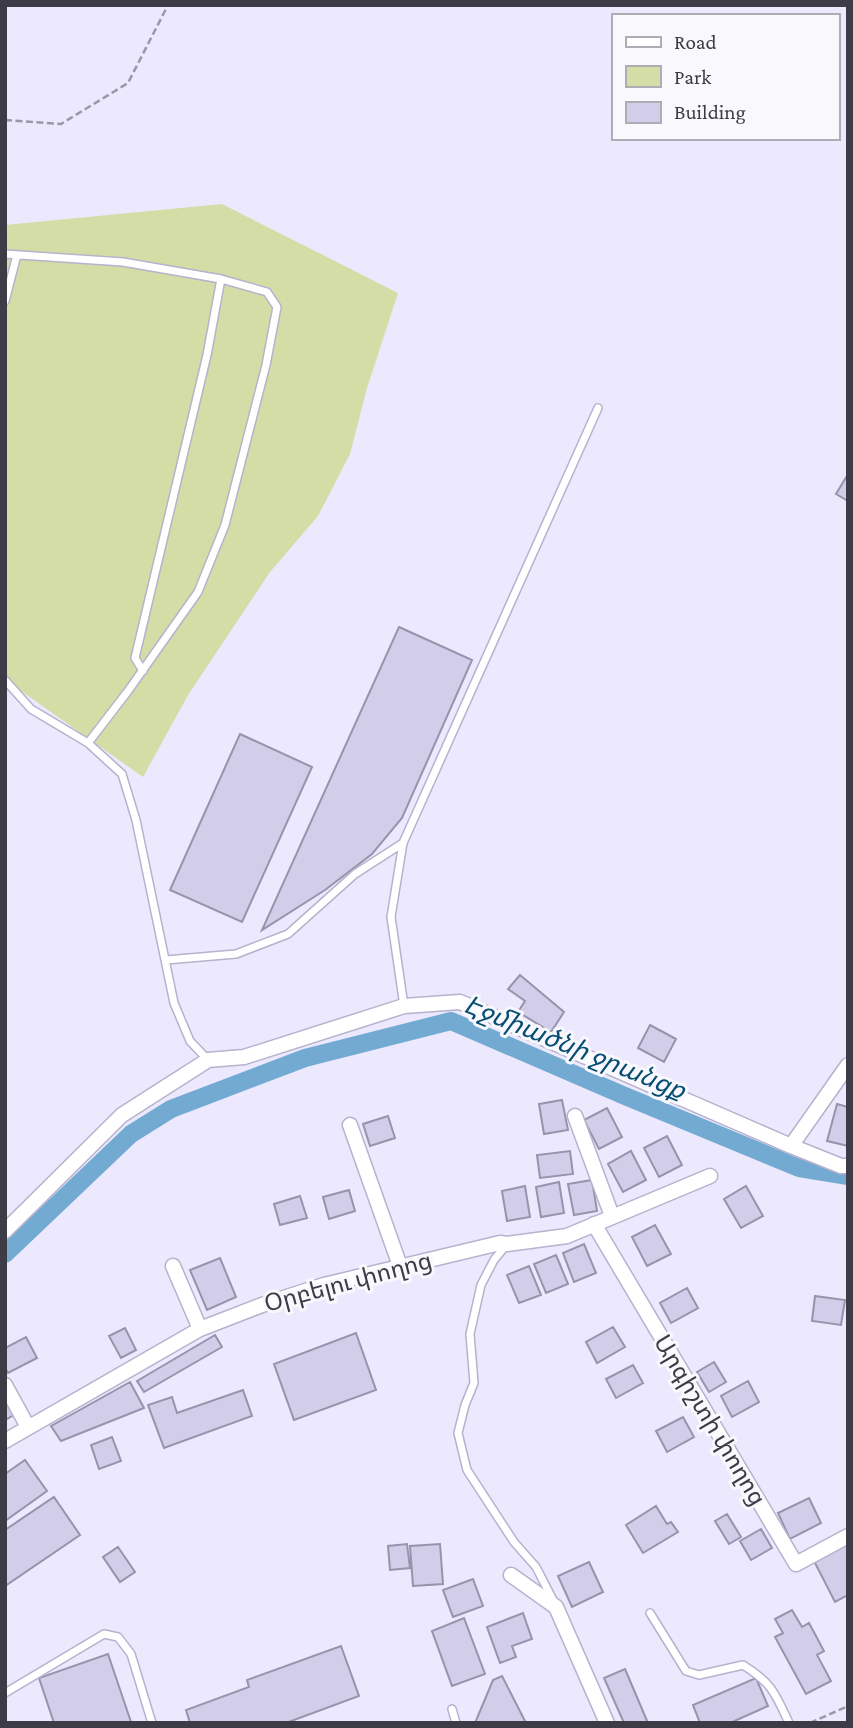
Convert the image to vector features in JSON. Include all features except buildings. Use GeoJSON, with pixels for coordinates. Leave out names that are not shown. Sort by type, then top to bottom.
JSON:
{"type":"FeatureCollection","features":[{"type":"Feature","properties":{"kind":"street"},"geometry":{"type":"LineString","coordinates":[[5,1231],[122,1115],[208,1060],[244,1057],[404,1006],[460,1002],[791,1146],[841,1166],[848,1166]]}},
{"type":"Feature","properties":{"kind":"street"},"geometry":{"type":"LineString","coordinates":[[791,1146],[848,1065]]}},
{"type":"Feature","properties":{"kind":"street"},"geometry":{"type":"LineString","coordinates":[[575,1116],[612,1216]]}},
{"type":"Feature","properties":{"kind":"street"},"geometry":{"type":"LineString","coordinates":[[350,1125],[400,1266]]}},
{"type":"Feature","properties":{"kind":"street","name":"Օրբելու փողոց"},"geometry":{"type":"LineString","coordinates":[[5,1441],[200,1329],[262,1305],[324,1285],[500,1243],[567,1236],[710,1176]]}},
{"type":"Feature","properties":{"kind":"street","name":"Արգիշտի փողոց"},"geometry":{"type":"LineString","coordinates":[[594,1224],[796,1564],[848,1536]]}},
{"type":"Feature","properties":{"kind":"street"},"geometry":{"type":"LineString","coordinates":[[173,1266],[200,1329]]}},
{"type":"Feature","properties":{"kind":"street"},"geometry":{"type":"LineString","coordinates":[[5,1385],[28,1427]]}},
{"type":"Feature","properties":{"kind":"street"},"geometry":{"type":"LineString","coordinates":[[511,1575],[556,1607],[607,1723]]}},
{"type":"Feature","properties":{"kind":"lane"},"geometry":{"type":"LineString","coordinates":[[5,254],[123,262],[221,279],[267,292],[276,307],[266,365],[225,525],[198,592],[88,743]]}},
{"type":"Feature","properties":{"kind":"lane"},"geometry":{"type":"LineString","coordinates":[[5,301],[18,255]]}},
{"type":"Feature","properties":{"kind":"lane"},"geometry":{"type":"LineString","coordinates":[[143,671],[135,659],[207,355],[221,279]]}},
{"type":"Feature","properties":{"kind":"lane"},"geometry":{"type":"LineString","coordinates":[[404,1006],[391,917],[403,843],[598,408]]}},
{"type":"Feature","properties":{"kind":"lane"},"geometry":{"type":"LineString","coordinates":[[5,680],[32,709],[88,743],[122,774],[136,820],[174,1003],[190,1041],[208,1060]]}},
{"type":"Feature","properties":{"kind":"lane"},"geometry":{"type":"LineString","coordinates":[[166,961],[236,954],[288,934],[355,874],[403,843]]}},
{"type":"Feature","properties":{"kind":"lane"},"geometry":{"type":"LineString","coordinates":[[507,1244],[481,1285],[470,1334],[474,1383],[458,1433],[467,1470],[514,1542],[536,1567],[556,1607]]}},
{"type":"Feature","properties":{"kind":"lane"},"geometry":{"type":"LineString","coordinates":[[650,1613],[686,1671],[699,1675],[743,1665],[762,1676],[773,1688],[789,1723]]}},
{"type":"Feature","properties":{"kind":"lane"},"geometry":{"type":"LineString","coordinates":[[5,1693],[104,1634],[118,1637],[131,1654],[152,1723]]}},
{"type":"Feature","properties":{"kind":"lane"},"geometry":{"type":"LineString","coordinates":[[452,1709],[456,1723]]}},
{"type":"Feature","properties":{"kind":"path"},"geometry":{"type":"LineString","coordinates":[[5,120],[61,124],[128,83],[168,5]]}},
{"type":"Feature","properties":{"kind":"path"},"geometry":{"type":"LineString","coordinates":[[810,1723],[848,1706]]}},
{"type":"Feature","properties":{"kind":"green space"},"geometry":{"type":"Polygon","coordinates":[[[222,204],[398,293],[367,388],[350,454],[318,516],[270,572],[188,695],[143,777],[17,688],[5,675],[5,225],[222,204]]]}},
{"type":"Feature","properties":{"kind":"waterway","name":"Էջմիածնի ջրանցք"},"geometry":{"type":"LineString","coordinates":[[5,1254],[131,1134],[171,1109],[305,1058],[451,1021],[799,1168],[848,1176]]}}]}
